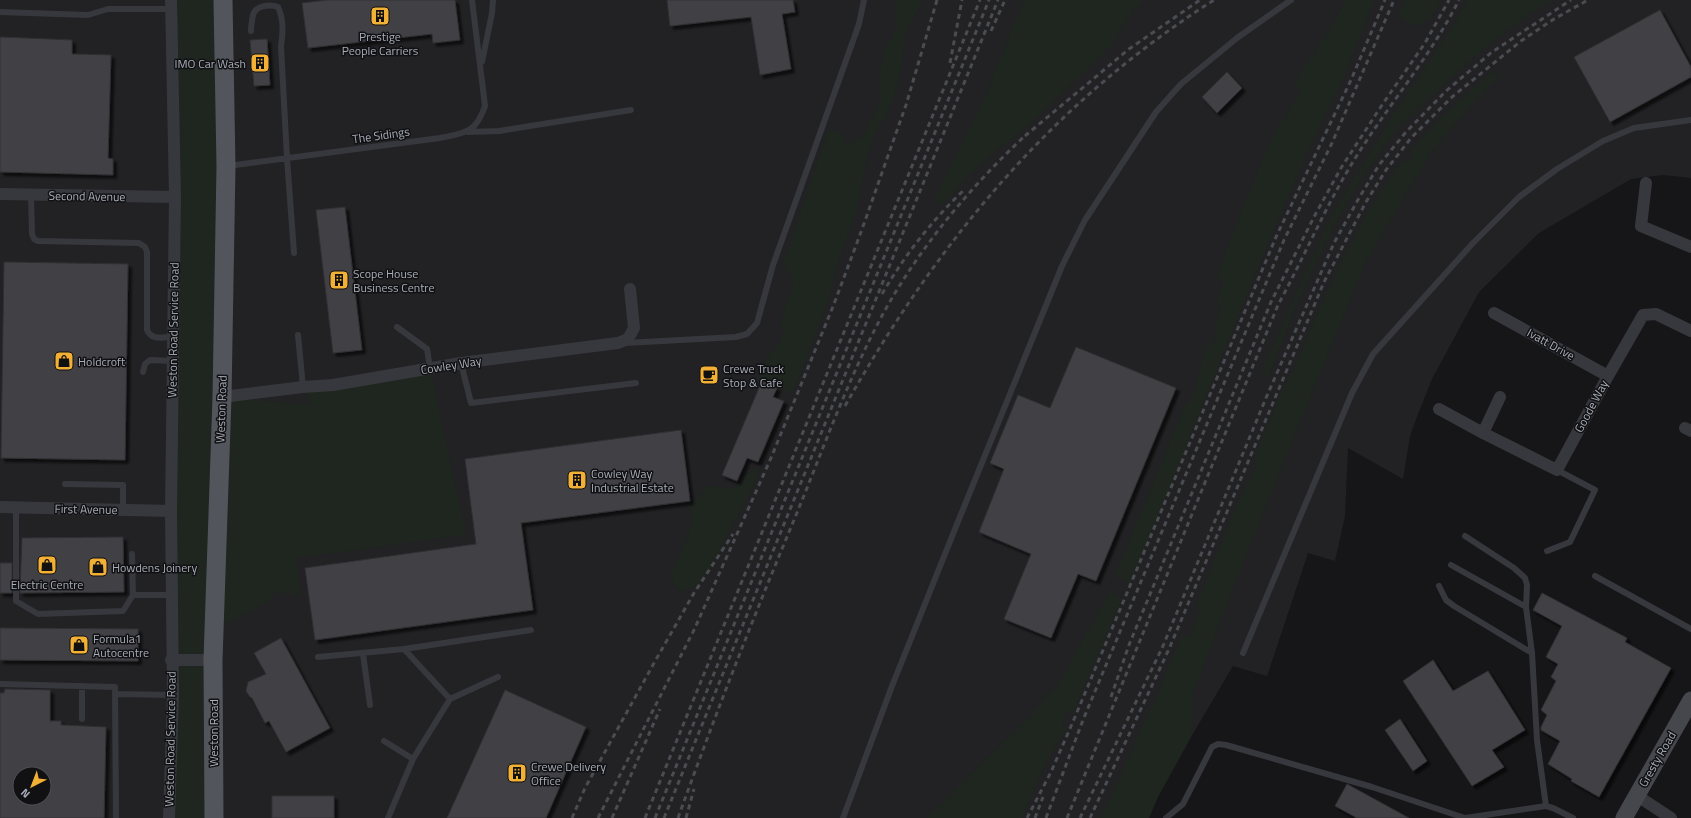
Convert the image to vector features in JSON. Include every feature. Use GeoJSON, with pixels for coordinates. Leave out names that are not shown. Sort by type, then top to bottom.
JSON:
{"type":"FeatureCollection","features":[{"type":"Feature","properties":{"kind":"main road","name":"Weston Road"},"geometry":{"type":"LineString","coordinates":[[214,818],[213,660],[222,397],[226,166],[223,0]]}},
{"type":"Feature","properties":{"kind":"main road","name":"Gresty Road"},"geometry":{"type":"LineString","coordinates":[[1624,818],[1691,700]]}},
{"type":"Feature","properties":{"kind":"street","name":"Weston Road Service Road"},"geometry":{"type":"LineString","coordinates":[[169,818],[173,695],[171,511],[175,197],[171,5]]}},
{"type":"Feature","properties":{"kind":"street"},"geometry":{"type":"LineString","coordinates":[[1646,183],[1641,226],[1691,247]]}},
{"type":"Feature","properties":{"kind":"street","name":"Second Avenue"},"geometry":{"type":"LineString","coordinates":[[0,194],[175,197]]}},
{"type":"Feature","properties":{"kind":"street"},"geometry":{"type":"LineString","coordinates":[[618,343],[628,339],[634,328],[630,290]]}},
{"type":"Feature","properties":{"kind":"street","name":"Ivatt Drive"},"geometry":{"type":"LineString","coordinates":[[1494,313],[1608,376]]}},
{"type":"Feature","properties":{"kind":"street","name":"Goode Way"},"geometry":{"type":"LineString","coordinates":[[1557,470],[1608,376],[1644,315],[1656,314],[1691,331]]}},
{"type":"Feature","properties":{"kind":"street","name":"Cowley Way"},"geometry":{"type":"LineString","coordinates":[[222,397],[303,387],[333,385],[461,363],[618,343]]}},
{"type":"Feature","properties":{"kind":"street"},"geometry":{"type":"LineString","coordinates":[[1482,433],[1500,397]]}},
{"type":"Feature","properties":{"kind":"street"},"geometry":{"type":"LineString","coordinates":[[1439,409],[1482,433],[1557,470]]}},
{"type":"Feature","properties":{"kind":"street","name":"First Avenue"},"geometry":{"type":"LineString","coordinates":[[0,507],[171,511]]}},
{"type":"Feature","properties":{"kind":"street","name":"Weston Road Service Road"},"geometry":{"type":"LineString","coordinates":[[172,660],[213,660]]}},
{"type":"Feature","properties":{"kind":"street"},"geometry":{"type":"LineString","coordinates":[[1636,795],[1671,818]]}},
{"type":"Feature","properties":{"kind":"lane"},"geometry":{"type":"LineString","coordinates":[[468,132],[481,117],[485,106],[472,0]]}},
{"type":"Feature","properties":{"kind":"lane"},"geometry":{"type":"LineString","coordinates":[[481,68],[492,13],[492,0]]}},
{"type":"Feature","properties":{"kind":"lane"},"geometry":{"type":"LineString","coordinates":[[618,343],[736,337],[747,334],[757,323],[773,265],[859,24],[864,0]]}},
{"type":"Feature","properties":{"kind":"lane"},"geometry":{"type":"LineString","coordinates":[[843,818],[892,686],[952,536],[1062,266],[1085,220],[1156,112],[1181,84],[1237,38],[1291,0]]}},
{"type":"Feature","properties":{"kind":"lane"},"geometry":{"type":"LineString","coordinates":[[0,12],[88,15],[108,9],[171,5]]}},
{"type":"Feature","properties":{"kind":"lane"},"geometry":{"type":"LineString","coordinates":[[251,31],[253,13],[257,9],[273,5],[278,7],[281,13],[283,31],[281,46],[294,253]]}},
{"type":"Feature","properties":{"kind":"lane","name":"The Sidings"},"geometry":{"type":"LineString","coordinates":[[226,166],[440,138],[468,132],[499,131],[631,110]]}},
{"type":"Feature","properties":{"kind":"lane"},"geometry":{"type":"LineString","coordinates":[[1243,653],[1352,393],[1373,354],[1473,244],[1519,197],[1542,180],[1603,141],[1634,128],[1691,120]]}},
{"type":"Feature","properties":{"kind":"lane"},"geometry":{"type":"LineString","coordinates":[[31,195],[32,234],[34,239],[38,241],[139,243],[145,247],[147,252],[147,330],[153,337],[173,337]]}},
{"type":"Feature","properties":{"kind":"lane"},"geometry":{"type":"LineString","coordinates":[[397,327],[427,349],[430,368]]}},
{"type":"Feature","properties":{"kind":"lane"},"geometry":{"type":"LineString","coordinates":[[298,335],[303,387]]}},
{"type":"Feature","properties":{"kind":"lane"},"geometry":{"type":"LineString","coordinates":[[143,372],[145,364],[150,360],[173,361]]}},
{"type":"Feature","properties":{"kind":"lane"},"geometry":{"type":"LineString","coordinates":[[461,363],[470,403],[636,383]]}},
{"type":"Feature","properties":{"kind":"lane"},"geometry":{"type":"LineString","coordinates":[[1547,551],[1570,542],[1595,490],[1557,470]]}},
{"type":"Feature","properties":{"kind":"lane"},"geometry":{"type":"LineString","coordinates":[[65,484],[123,485],[123,510]]}},
{"type":"Feature","properties":{"kind":"lane"},"geometry":{"type":"LineString","coordinates":[[16,508],[16,601],[38,614],[123,611],[133,595],[132,554]]}},
{"type":"Feature","properties":{"kind":"lane"},"geometry":{"type":"LineString","coordinates":[[1465,536],[1514,568],[1525,578],[1527,585],[1526,608],[1532,653],[1538,740],[1546,806]]}},
{"type":"Feature","properties":{"kind":"lane"},"geometry":{"type":"LineString","coordinates":[[1451,565],[1526,608]]}},
{"type":"Feature","properties":{"kind":"lane"},"geometry":{"type":"LineString","coordinates":[[1595,576],[1691,629]]}},
{"type":"Feature","properties":{"kind":"lane"},"geometry":{"type":"LineString","coordinates":[[1439,586],[1446,600],[1454,606],[1532,653]]}},
{"type":"Feature","properties":{"kind":"lane"},"geometry":{"type":"LineString","coordinates":[[133,595],[171,595]]}},
{"type":"Feature","properties":{"kind":"lane"},"geometry":{"type":"LineString","coordinates":[[318,657],[404,649],[531,630]]}},
{"type":"Feature","properties":{"kind":"lane"},"geometry":{"type":"LineString","coordinates":[[404,649],[450,699]]}},
{"type":"Feature","properties":{"kind":"lane"},"geometry":{"type":"LineString","coordinates":[[363,654],[370,705]]}},
{"type":"Feature","properties":{"kind":"lane"},"geometry":{"type":"LineString","coordinates":[[388,818],[413,759],[450,699],[498,677]]}},
{"type":"Feature","properties":{"kind":"lane"},"geometry":{"type":"LineString","coordinates":[[0,684],[115,687],[116,818]]}},
{"type":"Feature","properties":{"kind":"lane"},"geometry":{"type":"LineString","coordinates":[[82,686],[82,719]]}},
{"type":"Feature","properties":{"kind":"lane"},"geometry":{"type":"LineString","coordinates":[[115,694],[173,695]]}},
{"type":"Feature","properties":{"kind":"lane"},"geometry":{"type":"LineString","coordinates":[[384,741],[413,759]]}},
{"type":"Feature","properties":{"kind":"lane"},"geometry":{"type":"LineString","coordinates":[[1166,818],[1183,804],[1212,747],[1218,744],[1226,745],[1364,785],[1465,818],[1546,806],[1572,818]]}},
{"type":"Feature","properties":{"kind":"shaded area"},"geometry":{"type":"Polygon","coordinates":[[[0,0],[1691,0],[1691,178],[1663,175],[1631,179],[1539,233],[1479,292],[1432,379],[1410,436],[1403,479],[1348,448],[1345,516],[1335,561],[1308,553],[1267,676],[1233,666],[1191,737],[1158,797],[1149,818],[0,818],[0,0]]]}},
{"type":"Feature","properties":{"kind":"shaded area"},"geometry":{"type":"Polygon","coordinates":[[[171,0],[223,0],[222,397],[310,405],[303,387],[430,368],[466,535],[297,558],[300,597],[279,591],[264,604],[231,623],[214,618],[214,818],[169,818],[171,0]]]}},
{"type":"Feature","properties":{"kind":"shaded area"},"geometry":{"type":"Polygon","coordinates":[[[895,0],[924,0],[905,32],[901,71],[892,105],[875,135],[868,153],[857,210],[838,262],[825,311],[793,393],[774,387],[757,379],[761,367],[784,335],[781,321],[794,279],[783,264],[828,131],[840,130],[847,145],[864,135],[879,105],[879,75],[885,47],[895,32],[895,0]]]}},
{"type":"Feature","properties":{"kind":"shaded area"},"geometry":{"type":"Polygon","coordinates":[[[1024,0],[1143,0],[1125,23],[1112,45],[1033,121],[968,176],[953,194],[942,204],[935,197],[983,101],[1024,0]]]}},
{"type":"Feature","properties":{"kind":"shaded area"},"geometry":{"type":"Polygon","coordinates":[[[1346,0],[1375,0],[1346,72],[1298,173],[1227,343],[1172,483],[1130,583],[1114,576],[1186,402],[1191,401],[1206,345],[1212,345],[1216,337],[1217,320],[1221,307],[1216,306],[1223,281],[1217,278],[1232,234],[1275,132],[1302,90],[1293,84],[1326,35],[1346,0]]]}},
{"type":"Feature","properties":{"kind":"shaded area"},"geometry":{"type":"Polygon","coordinates":[[[1406,0],[1441,0],[1435,12],[1421,26],[1407,23],[1398,14],[1406,0]]]}},
{"type":"Feature","properties":{"kind":"shaded area"},"geometry":{"type":"Polygon","coordinates":[[[1467,0],[1552,0],[1509,29],[1464,66],[1413,113],[1391,137],[1371,165],[1336,222],[1293,314],[1268,377],[1261,373],[1308,265],[1333,213],[1396,110],[1456,22],[1467,0]]]}},
{"type":"Feature","properties":{"kind":"shaded area"},"geometry":{"type":"Polygon","coordinates":[[[1493,71],[1499,76],[1473,103],[1431,153],[1364,265],[1239,573],[1194,690],[1191,737],[1158,797],[1149,818],[1101,818],[1162,684],[1181,637],[1189,638],[1200,609],[1197,603],[1238,502],[1257,465],[1254,458],[1281,391],[1294,369],[1324,297],[1366,214],[1403,159],[1408,163],[1413,156],[1409,152],[1450,110],[1493,71]]]}},
{"type":"Feature","properties":{"kind":"shaded area"},"geometry":{"type":"Polygon","coordinates":[[[750,469],[756,469],[759,475],[714,565],[698,585],[681,591],[675,586],[671,575],[692,525],[689,503],[696,499],[706,486],[727,488],[737,487],[745,478],[750,469]]]}},
{"type":"Feature","properties":{"kind":"shaded area"},"geometry":{"type":"Polygon","coordinates":[[[1110,591],[1119,596],[1121,602],[1073,713],[1067,712],[1062,725],[1067,728],[1046,763],[1022,818],[927,818],[1028,718],[1061,680],[1110,591]]]}},
{"type":"Feature","properties":{"kind":"building","name":"Prestige People Carriers"},"geometry":{"type":"Polygon","coordinates":[[[327,0],[455,0],[460,40],[433,43],[432,34],[308,48],[302,3],[327,0]]]}},
{"type":"Feature","properties":{"kind":"building"},"geometry":{"type":"Polygon","coordinates":[[[667,0],[793,0],[795,12],[782,14],[791,69],[760,75],[751,17],[670,26],[667,0]]]}},
{"type":"Feature","properties":{"kind":"building"},"geometry":{"type":"Polygon","coordinates":[[[1660,10],[1691,67],[1691,77],[1610,122],[1574,57],[1660,10]]]}},
{"type":"Feature","properties":{"kind":"building"},"geometry":{"type":"Polygon","coordinates":[[[0,37],[72,40],[72,54],[111,55],[108,158],[113,159],[113,175],[0,172],[0,37]]]}},
{"type":"Feature","properties":{"kind":"building","name":"IMO Car Wash"},"geometry":{"type":"Polygon","coordinates":[[[267,39],[270,85],[254,86],[250,40],[267,39]]]}},
{"type":"Feature","properties":{"kind":"building"},"geometry":{"type":"Polygon","coordinates":[[[1227,72],[1242,88],[1217,113],[1202,97],[1227,72]]]}},
{"type":"Feature","properties":{"kind":"building","name":"Scope House Business Centre"},"geometry":{"type":"Polygon","coordinates":[[[345,207],[362,350],[333,353],[316,210],[345,207]]]}},
{"type":"Feature","properties":{"kind":"building","name":"Holdcroft"},"geometry":{"type":"Polygon","coordinates":[[[4,262],[128,264],[125,460],[1,458],[4,262]]]}},
{"type":"Feature","properties":{"kind":"building"},"geometry":{"type":"Polygon","coordinates":[[[1076,347],[1176,388],[1096,581],[1078,574],[1051,638],[1004,619],[1031,554],[979,532],[1004,469],[990,463],[1018,395],[1050,408],[1076,347]]]}},
{"type":"Feature","properties":{"kind":"building"},"geometry":{"type":"Polygon","coordinates":[[[762,381],[777,388],[773,397],[784,401],[758,462],[747,458],[737,481],[722,475],[762,381]]]}},
{"type":"Feature","properties":{"kind":"building"},"geometry":{"type":"Polygon","coordinates":[[[681,430],[690,501],[521,523],[533,610],[315,640],[305,568],[476,544],[465,459],[681,430]]]}},
{"type":"Feature","properties":{"kind":"building"},"geometry":{"type":"Polygon","coordinates":[[[123,537],[124,592],[20,593],[22,538],[123,537]]]}},
{"type":"Feature","properties":{"kind":"building"},"geometry":{"type":"Polygon","coordinates":[[[0,563],[12,563],[12,593],[0,593],[0,563]]]}},
{"type":"Feature","properties":{"kind":"building"},"geometry":{"type":"Polygon","coordinates":[[[1542,593],[1627,638],[1625,642],[1671,668],[1599,797],[1571,781],[1572,779],[1548,764],[1560,741],[1541,730],[1547,715],[1541,710],[1556,681],[1551,677],[1558,664],[1546,657],[1562,626],[1533,610],[1542,593]]]}},
{"type":"Feature","properties":{"kind":"building","name":"Formula1 Autocentre"},"geometry":{"type":"Polygon","coordinates":[[[0,628],[138,629],[138,661],[0,660],[0,628]]]}},
{"type":"Feature","properties":{"kind":"building"},"geometry":{"type":"Polygon","coordinates":[[[281,638],[330,728],[286,752],[269,721],[265,723],[252,698],[246,691],[248,682],[266,674],[254,653],[281,638]]]}},
{"type":"Feature","properties":{"kind":"building"},"geometry":{"type":"Polygon","coordinates":[[[1433,660],[1453,691],[1488,671],[1525,730],[1492,750],[1504,767],[1472,786],[1403,681],[1433,660]]]}},
{"type":"Feature","properties":{"kind":"building"},"geometry":{"type":"Polygon","coordinates":[[[5,689],[50,690],[50,721],[61,721],[61,725],[106,727],[104,818],[0,818],[0,693],[4,693],[5,689]]]}},
{"type":"Feature","properties":{"kind":"building","name":"Crewe Delivery Office"},"geometry":{"type":"Polygon","coordinates":[[[505,690],[586,727],[546,818],[447,818],[505,690]]]}},
{"type":"Feature","properties":{"kind":"building"},"geometry":{"type":"Polygon","coordinates":[[[1400,719],[1427,761],[1413,771],[1385,730],[1400,719]]]}},
{"type":"Feature","properties":{"kind":"building"},"geometry":{"type":"Polygon","coordinates":[[[1347,784],[1409,818],[1357,818],[1335,806],[1347,784]]]}},
{"type":"Feature","properties":{"kind":"building"},"geometry":{"type":"Polygon","coordinates":[[[272,796],[334,796],[334,818],[272,818],[272,796]]]}},
{"type":"Feature","properties":{"kind":"railway"},"geometry":{"type":"LineString","coordinates":[[598,818],[694,630],[771,458],[834,304],[861,232],[906,105],[937,0]]}},
{"type":"Feature","properties":{"kind":"railway"},"geometry":{"type":"LineString","coordinates":[[950,63],[962,0]]}},
{"type":"Feature","properties":{"kind":"railway"},"geometry":{"type":"LineString","coordinates":[[645,818],[980,0]]}},
{"type":"Feature","properties":{"kind":"railway"},"geometry":{"type":"LineString","coordinates":[[655,818],[989,0]]}},
{"type":"Feature","properties":{"kind":"railway"},"geometry":{"type":"LineString","coordinates":[[664,818],[998,0]]}},
{"type":"Feature","properties":{"kind":"railway"},"geometry":{"type":"LineString","coordinates":[[991,31],[1005,0]]}},
{"type":"Feature","properties":{"kind":"railway"},"geometry":{"type":"LineString","coordinates":[[1025,136],[1129,49],[1200,0]]}},
{"type":"Feature","properties":{"kind":"railway"},"geometry":{"type":"LineString","coordinates":[[845,406],[881,345],[920,287],[960,232],[1004,179],[1051,130],[1101,84],[1155,40],[1214,0]]}},
{"type":"Feature","properties":{"kind":"railway"},"geometry":{"type":"LineString","coordinates":[[1027,818],[1051,772],[1075,717],[1276,237],[1351,80],[1385,0]]}},
{"type":"Feature","properties":{"kind":"railway"},"geometry":{"type":"LineString","coordinates":[[1046,818],[1083,720],[1284,240],[1332,143],[1394,0]]}},
{"type":"Feature","properties":{"kind":"railway"},"geometry":{"type":"LineString","coordinates":[[1111,697],[1129,645],[1271,302],[1315,215],[1341,168],[1425,43],[1449,0]]}},
{"type":"Feature","properties":{"kind":"railway"},"geometry":{"type":"LineString","coordinates":[[1067,818],[1278,305],[1351,165],[1421,63],[1459,0]]}},
{"type":"Feature","properties":{"kind":"railway"},"geometry":{"type":"LineString","coordinates":[[1080,818],[1163,646],[1266,398],[1334,243],[1359,198],[1379,165],[1406,132],[1446,91],[1492,52],[1571,0]]}},
{"type":"Feature","properties":{"kind":"railway"},"geometry":{"type":"LineString","coordinates":[[1090,818],[1169,649],[1324,282],[1366,202],[1386,170],[1411,138],[1452,97],[1521,41],[1554,19],[1588,0]]}},
{"type":"Feature","properties":{"kind":"railway"},"geometry":{"type":"LineString","coordinates":[[678,818],[720,706],[836,414],[871,337],[899,287],[931,239],[987,173],[1028,133]]}},
{"type":"Feature","properties":{"kind":"railway"},"geometry":{"type":"LineString","coordinates":[[882,294],[920,238],[941,213],[965,189]]}},
{"type":"Feature","properties":{"kind":"railway"},"geometry":{"type":"LineString","coordinates":[[572,818],[585,788],[654,663],[694,593],[733,534]]}},
{"type":"Feature","properties":{"kind":"railway"},"geometry":{"type":"LineString","coordinates":[[612,818],[660,709]]}},
{"type":"Feature","properties":{"kind":"railway"},"geometry":{"type":"LineString","coordinates":[[686,818],[694,789]]}},
{"type":"Feature","properties":{"kind":"railway"},"geometry":{"type":"LineString","coordinates":[[1035,818],[1043,797]]}},
{"type":"Feature","properties":{"kind":"place","name":"Prestige People Carriers"},"geometry":{"type":"Point","coordinates":[380,16]}},
{"type":"Feature","properties":{"kind":"place","name":"IMO Car Wash"},"geometry":{"type":"Point","coordinates":[260,63]}},
{"type":"Feature","properties":{"kind":"place","name":"Scope House Business Centre"},"geometry":{"type":"Point","coordinates":[339,280]}},
{"type":"Feature","properties":{"kind":"place","name":"Holdcroft"},"geometry":{"type":"Point","coordinates":[64,361]}},
{"type":"Feature","properties":{"kind":"place","name":"Crewe Truck Stop & Cafe"},"geometry":{"type":"Point","coordinates":[709,375]}},
{"type":"Feature","properties":{"kind":"place","name":"Cowley Way Industrial Estate"},"geometry":{"type":"Point","coordinates":[577,480]}},
{"type":"Feature","properties":{"kind":"place","name":"Electric Centre"},"geometry":{"type":"Point","coordinates":[47,565]}},
{"type":"Feature","properties":{"kind":"place","name":"Howdens Joinery"},"geometry":{"type":"Point","coordinates":[98,567]}},
{"type":"Feature","properties":{"kind":"place","name":"Formula1 Autocentre"},"geometry":{"type":"Point","coordinates":[79,645]}},
{"type":"Feature","properties":{"kind":"place","name":"Crewe Delivery Office"},"geometry":{"type":"Point","coordinates":[517,773]}}]}
